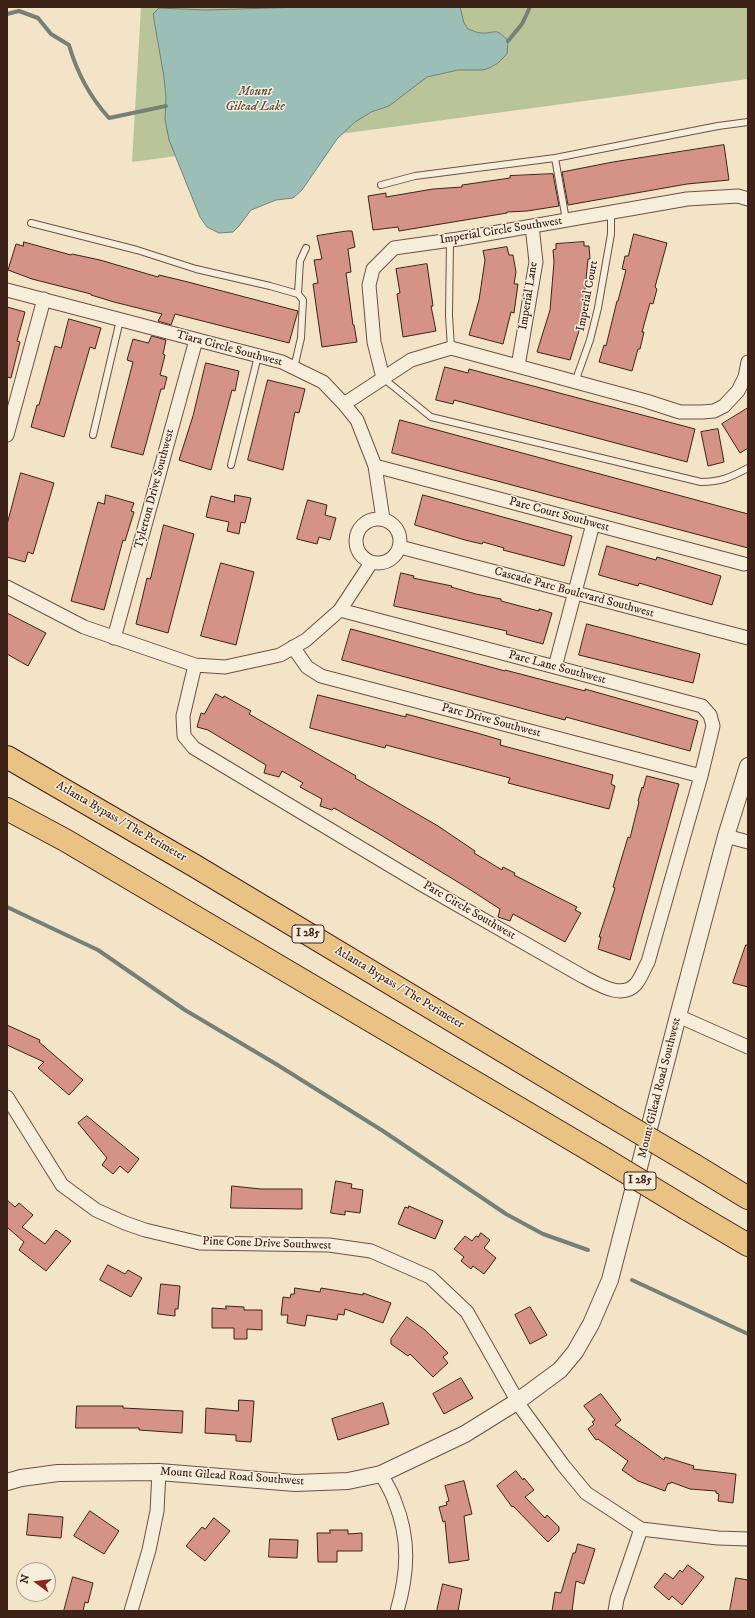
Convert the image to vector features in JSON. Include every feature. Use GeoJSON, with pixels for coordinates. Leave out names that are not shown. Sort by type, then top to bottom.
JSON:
{"type":"FeatureCollection","features":[{"type":"Feature","properties":{"kind":"highway","name":"Atlanta Bypass / The Perimeter"},"geometry":{"type":"LineString","coordinates":[[7,757],[195,866],[748,1198]]}},
{"type":"Feature","properties":{"kind":"highway","name":"I 285"},"geometry":{"type":"LineString","coordinates":[[7,809],[65,840],[748,1245]]}},
{"type":"Feature","properties":{"kind":"street","name":"Imperial Circle Southwest"},"geometry":{"type":"LineString","coordinates":[[383,378],[374,342],[369,302],[369,285],[373,269],[394,248],[687,200],[738,196],[748,199]]}},
{"type":"Feature","properties":{"kind":"street","name":"Imperial Lane"},"geometry":{"type":"LineString","coordinates":[[518,366],[536,262],[532,226]]}},
{"type":"Feature","properties":{"kind":"street","name":"Tiara Circle Southwest"},"geometry":{"type":"LineString","coordinates":[[7,290],[282,362],[323,382],[357,420],[375,466],[383,520]]}},
{"type":"Feature","properties":{"kind":"street"},"geometry":{"type":"LineString","coordinates":[[7,435],[44,299]]}},
{"type":"Feature","properties":{"kind":"street","name":"Tylerton Drive Southwest"},"geometry":{"type":"LineString","coordinates":[[114,638],[196,340]]}},
{"type":"Feature","properties":{"kind":"street"},"geometry":{"type":"LineString","coordinates":[[344,404],[411,360],[451,348],[646,401],[680,412],[714,411],[724,406],[738,391],[745,377],[748,362]]}},
{"type":"Feature","properties":{"kind":"street","name":"Parc Court Southwest"},"geometry":{"type":"LineString","coordinates":[[375,466],[744,564]]}},
{"type":"Feature","properties":{"kind":"street"},"geometry":{"type":"LineString","coordinates":[[372,519],[383,520],[392,524],[397,529],[400,536],[400,547],[393,558],[377,564],[371,563],[360,556],[357,551],[355,541],[356,535],[363,524],[372,519]]}},
{"type":"Feature","properties":{"kind":"street"},"geometry":{"type":"LineString","coordinates":[[555,667],[592,524]]}},
{"type":"Feature","properties":{"kind":"street","name":"Cascade Parc Boulevard Southwest"},"geometry":{"type":"LineString","coordinates":[[400,547],[748,638]]}},
{"type":"Feature","properties":{"kind":"street"},"geometry":{"type":"LineString","coordinates":[[7,587],[84,627],[195,665],[224,667],[280,655],[306,640],[340,610],[371,563]]}},
{"type":"Feature","properties":{"kind":"street","name":"Parc Lane Southwest"},"geometry":{"type":"LineString","coordinates":[[340,610],[702,706],[710,715],[713,726],[701,776]]}},
{"type":"Feature","properties":{"kind":"street","name":"Parc Drive Southwest"},"geometry":{"type":"LineString","coordinates":[[293,647],[307,667],[321,676],[701,776]]}},
{"type":"Feature","properties":{"kind":"street","name":"Parc Circle Southwest"},"geometry":{"type":"LineString","coordinates":[[195,665],[183,716],[184,736],[194,748],[421,884],[584,977],[605,988],[616,991],[629,990],[636,984],[648,962],[701,776]]}},
{"type":"Feature","properties":{"kind":"street","name":"Mount Gilead Road Southwest"},"geometry":{"type":"LineString","coordinates":[[7,1482],[21,1478],[58,1473],[159,1472],[295,1483],[348,1481],[381,1474],[465,1434],[518,1401],[560,1370],[575,1352],[603,1299],[610,1280],[726,836],[748,766]]}},
{"type":"Feature","properties":{"kind":"street"},"geometry":{"type":"LineString","coordinates":[[726,836],[748,842]]}},
{"type":"Feature","properties":{"kind":"street"},"geometry":{"type":"LineString","coordinates":[[678,1016],[748,1047]]}},
{"type":"Feature","properties":{"kind":"street","name":"Pine Cone Drive Southwest"},"geometry":{"type":"LineString","coordinates":[[7,1096],[62,1185],[96,1210],[125,1223],[145,1230],[200,1244],[329,1245],[370,1251],[430,1277],[467,1312],[522,1410],[554,1454],[586,1493],[641,1529]]}},
{"type":"Feature","properties":{"kind":"street"},"geometry":{"type":"LineString","coordinates":[[131,1611],[149,1550],[156,1511],[159,1472]]}},
{"type":"Feature","properties":{"kind":"street"},"geometry":{"type":"LineString","coordinates":[[381,1474],[395,1501],[404,1528],[407,1558],[404,1589],[397,1611]]}},
{"type":"Feature","properties":{"kind":"street"},"geometry":{"type":"LineString","coordinates":[[615,1611],[641,1529],[718,1538],[748,1539]]}},
{"type":"Feature","properties":{"kind":"lane"},"geometry":{"type":"LineString","coordinates":[[381,185],[415,176],[555,158],[718,126],[748,122]]}},
{"type":"Feature","properties":{"kind":"lane"},"geometry":{"type":"LineString","coordinates":[[555,158],[566,220]]}},
{"type":"Feature","properties":{"kind":"lane","name":"Imperial Court"},"geometry":{"type":"LineString","coordinates":[[575,382],[590,340],[598,308],[611,234],[611,212]]}},
{"type":"Feature","properties":{"kind":"lane"},"geometry":{"type":"LineString","coordinates":[[31,223],[137,250],[196,270],[270,286],[298,294],[303,300],[301,338],[294,368]]}},
{"type":"Feature","properties":{"kind":"lane"},"geometry":{"type":"LineString","coordinates":[[450,240],[449,316],[451,348]]}},
{"type":"Feature","properties":{"kind":"lane"},"geometry":{"type":"LineString","coordinates":[[298,294],[300,261],[306,248]]}},
{"type":"Feature","properties":{"kind":"lane"},"geometry":{"type":"LineString","coordinates":[[93,435],[120,320]]}},
{"type":"Feature","properties":{"kind":"lane"},"geometry":{"type":"LineString","coordinates":[[231,465],[258,356]]}},
{"type":"Feature","properties":{"kind":"lane"},"geometry":{"type":"LineString","coordinates":[[383,378],[431,417],[596,458],[701,482],[717,482],[748,468]]}},
{"type":"Feature","properties":{"kind":"green space"},"geometry":{"type":"Polygon","coordinates":[[[141,7],[748,7],[748,79],[132,162],[141,7]]]}},
{"type":"Feature","properties":{"kind":"water","name":"Mount Gilead Lake"},"geometry":{"type":"Polygon","coordinates":[[[303,7],[460,7],[464,23],[468,29],[479,33],[498,32],[504,36],[508,41],[507,54],[498,63],[483,70],[458,70],[427,77],[389,106],[371,112],[355,122],[337,139],[302,190],[293,198],[276,200],[251,210],[233,232],[219,233],[207,227],[200,217],[169,140],[165,119],[166,98],[164,77],[153,14],[159,8],[205,10],[303,7]]]}},
{"type":"Feature","properties":{"kind":"building"},"geometry":{"type":"Polygon","coordinates":[[[724,145],[729,180],[687,184],[568,205],[562,172],[613,162],[724,145]]]}},
{"type":"Feature","properties":{"kind":"building"},"geometry":{"type":"Polygon","coordinates":[[[553,174],[559,206],[527,211],[507,212],[399,231],[398,227],[373,230],[368,196],[386,193],[386,197],[433,189],[462,187],[462,185],[510,178],[510,176],[553,174]]]}},
{"type":"Feature","properties":{"kind":"building"},"geometry":{"type":"Polygon","coordinates":[[[352,231],[355,247],[348,249],[351,272],[346,273],[353,325],[357,342],[322,347],[313,284],[318,283],[314,260],[322,259],[317,236],[352,231]]]}},
{"type":"Feature","properties":{"kind":"building"},"geometry":{"type":"Polygon","coordinates":[[[634,234],[667,243],[655,287],[657,289],[653,304],[650,303],[642,332],[644,332],[640,349],[638,349],[632,371],[599,362],[604,345],[606,346],[626,270],[622,269],[625,256],[628,256],[634,234]]]}},
{"type":"Feature","properties":{"kind":"building"},"geometry":{"type":"Polygon","coordinates":[[[24,242],[71,255],[100,260],[158,277],[159,275],[188,282],[298,311],[289,343],[175,314],[171,325],[158,321],[162,314],[32,279],[8,270],[16,244],[23,246],[24,242]]]}},
{"type":"Feature","properties":{"kind":"building"},"geometry":{"type":"Polygon","coordinates":[[[584,242],[584,246],[589,246],[590,259],[588,259],[582,321],[570,360],[537,352],[550,310],[554,262],[553,250],[556,249],[556,244],[584,242]]]}},
{"type":"Feature","properties":{"kind":"building"},"geometry":{"type":"Polygon","coordinates":[[[507,247],[509,255],[513,255],[516,272],[514,284],[518,284],[514,313],[511,312],[503,344],[469,335],[479,300],[485,260],[483,251],[507,247]]]}},
{"type":"Feature","properties":{"kind":"building"},"geometry":{"type":"Polygon","coordinates":[[[427,264],[433,306],[431,306],[436,331],[403,337],[397,294],[400,293],[396,269],[427,264]]]}},
{"type":"Feature","properties":{"kind":"building"},"geometry":{"type":"Polygon","coordinates":[[[7,307],[25,312],[17,341],[20,342],[11,378],[7,377],[7,307]]]}},
{"type":"Feature","properties":{"kind":"building"},"geometry":{"type":"Polygon","coordinates":[[[69,319],[101,328],[95,349],[90,347],[64,437],[31,427],[37,405],[39,405],[55,346],[61,348],[69,319]]]}},
{"type":"Feature","properties":{"kind":"building"},"geometry":{"type":"Polygon","coordinates":[[[152,336],[166,340],[163,354],[165,355],[160,375],[167,377],[164,389],[161,389],[143,455],[111,447],[133,362],[127,360],[133,339],[148,343],[152,336]]]}},
{"type":"Feature","properties":{"kind":"building"},"geometry":{"type":"Polygon","coordinates":[[[206,363],[239,371],[235,391],[232,390],[211,470],[179,460],[193,416],[206,363]]]}},
{"type":"Feature","properties":{"kind":"building"},"geometry":{"type":"Polygon","coordinates":[[[445,367],[468,373],[469,369],[695,429],[687,462],[454,400],[453,404],[436,400],[445,367]]]}},
{"type":"Feature","properties":{"kind":"building"},"geometry":{"type":"Polygon","coordinates":[[[268,380],[305,389],[299,413],[295,412],[283,470],[248,460],[268,380]]]}},
{"type":"Feature","properties":{"kind":"building"},"geometry":{"type":"Polygon","coordinates":[[[748,408],[748,448],[740,453],[722,424],[748,408]]]}},
{"type":"Feature","properties":{"kind":"building"},"geometry":{"type":"Polygon","coordinates":[[[400,420],[748,514],[748,548],[392,453],[400,420]]]}},
{"type":"Feature","properties":{"kind":"building"},"geometry":{"type":"Polygon","coordinates":[[[718,429],[724,462],[708,466],[701,432],[718,429]]]}},
{"type":"Feature","properties":{"kind":"building"},"geometry":{"type":"Polygon","coordinates":[[[21,473],[54,483],[33,554],[28,552],[25,562],[7,557],[7,525],[21,473]]]}},
{"type":"Feature","properties":{"kind":"building"},"geometry":{"type":"Polygon","coordinates":[[[106,495],[134,503],[131,511],[134,512],[125,541],[123,540],[104,610],[71,601],[98,502],[104,504],[106,495]]]}},
{"type":"Feature","properties":{"kind":"building"},"geometry":{"type":"Polygon","coordinates":[[[235,495],[251,498],[245,523],[241,522],[239,534],[227,531],[229,522],[206,517],[211,496],[234,502],[235,495]]]}},
{"type":"Feature","properties":{"kind":"building"},"geometry":{"type":"Polygon","coordinates":[[[423,495],[572,536],[564,566],[503,550],[504,548],[483,542],[482,544],[465,540],[415,525],[423,495]]]}},
{"type":"Feature","properties":{"kind":"building"},"geometry":{"type":"Polygon","coordinates":[[[308,500],[327,505],[325,515],[336,518],[330,540],[319,537],[317,544],[297,539],[308,500]]]}},
{"type":"Feature","properties":{"kind":"building"},"geometry":{"type":"Polygon","coordinates":[[[164,525],[194,534],[168,633],[136,624],[147,578],[150,579],[164,525]]]}},
{"type":"Feature","properties":{"kind":"building"},"geometry":{"type":"Polygon","coordinates":[[[607,546],[656,560],[657,557],[721,576],[712,605],[639,583],[638,586],[599,575],[607,546]]]}},
{"type":"Feature","properties":{"kind":"building"},"geometry":{"type":"Polygon","coordinates":[[[221,563],[254,572],[236,645],[201,636],[221,563]]]}},
{"type":"Feature","properties":{"kind":"building"},"geometry":{"type":"Polygon","coordinates":[[[401,573],[414,576],[413,578],[452,586],[451,587],[476,594],[501,599],[501,601],[552,613],[543,644],[506,634],[507,631],[394,606],[401,573]]]}},
{"type":"Feature","properties":{"kind":"building"},"geometry":{"type":"Polygon","coordinates":[[[7,613],[46,633],[28,666],[7,654],[7,613]]]}},
{"type":"Feature","properties":{"kind":"building"},"geometry":{"type":"Polygon","coordinates":[[[587,624],[700,654],[693,683],[579,655],[587,624]]]}},
{"type":"Feature","properties":{"kind":"building"},"geometry":{"type":"Polygon","coordinates":[[[351,629],[505,671],[585,691],[585,689],[698,721],[690,751],[566,717],[565,720],[342,660],[351,629]]]}},
{"type":"Feature","properties":{"kind":"building"},"geometry":{"type":"Polygon","coordinates":[[[216,694],[223,698],[224,696],[251,711],[249,714],[356,776],[355,778],[438,826],[475,851],[474,853],[502,870],[503,867],[515,873],[514,875],[577,907],[575,910],[581,913],[565,942],[513,914],[510,921],[498,917],[500,909],[466,887],[334,808],[332,810],[320,806],[322,799],[300,787],[303,783],[282,771],[279,777],[264,773],[266,765],[208,730],[197,727],[201,713],[204,714],[216,694]]]}},
{"type":"Feature","properties":{"kind":"building"},"geometry":{"type":"Polygon","coordinates":[[[318,695],[406,717],[406,714],[477,733],[501,740],[500,745],[613,775],[611,784],[615,786],[609,809],[508,783],[510,778],[386,745],[385,748],[310,728],[318,695]]]}},
{"type":"Feature","properties":{"kind":"building"},"geometry":{"type":"Polygon","coordinates":[[[647,776],[679,784],[630,960],[598,949],[601,937],[599,937],[615,888],[613,887],[628,837],[630,838],[642,787],[643,788],[647,776]]]}},
{"type":"Feature","properties":{"kind":"building"},"geometry":{"type":"Polygon","coordinates":[[[746,945],[748,945],[748,987],[733,983],[746,945]]]}},
{"type":"Feature","properties":{"kind":"building"},"geometry":{"type":"Polygon","coordinates":[[[7,1025],[40,1040],[39,1042],[83,1080],[69,1095],[38,1068],[44,1062],[7,1045],[7,1025]]]}},
{"type":"Feature","properties":{"kind":"building"},"geometry":{"type":"Polygon","coordinates":[[[87,1116],[139,1159],[128,1173],[120,1166],[113,1174],[102,1165],[107,1158],[78,1123],[87,1116]]]}},
{"type":"Feature","properties":{"kind":"building"},"geometry":{"type":"Polygon","coordinates":[[[336,1181],[352,1184],[351,1188],[363,1190],[360,1213],[345,1211],[345,1215],[331,1213],[336,1181]]]}},
{"type":"Feature","properties":{"kind":"building"},"geometry":{"type":"Polygon","coordinates":[[[232,1186],[261,1189],[302,1189],[302,1209],[231,1208],[232,1186]]]}},
{"type":"Feature","properties":{"kind":"building"},"geometry":{"type":"Polygon","coordinates":[[[7,1200],[15,1207],[19,1203],[33,1215],[22,1227],[45,1244],[56,1230],[71,1241],[46,1271],[19,1250],[24,1242],[7,1227],[7,1200]]]}},
{"type":"Feature","properties":{"kind":"building"},"geometry":{"type":"Polygon","coordinates":[[[409,1206],[443,1221],[435,1239],[398,1224],[405,1207],[408,1208],[409,1206]]]}},
{"type":"Feature","properties":{"kind":"building"},"geometry":{"type":"Polygon","coordinates":[[[481,1233],[490,1240],[484,1248],[496,1258],[484,1274],[473,1266],[471,1269],[461,1261],[464,1257],[454,1249],[465,1236],[472,1241],[481,1233]]]}},
{"type":"Feature","properties":{"kind":"building"},"geometry":{"type":"Polygon","coordinates":[[[108,1265],[125,1274],[128,1270],[142,1278],[131,1297],[100,1280],[108,1265]]]}},
{"type":"Feature","properties":{"kind":"building"},"geometry":{"type":"Polygon","coordinates":[[[161,1284],[180,1286],[178,1309],[175,1309],[175,1316],[158,1314],[161,1284]]]}},
{"type":"Feature","properties":{"kind":"building"},"geometry":{"type":"Polygon","coordinates":[[[295,1288],[320,1292],[321,1288],[363,1295],[363,1293],[391,1303],[383,1323],[345,1309],[344,1315],[338,1314],[337,1320],[307,1315],[305,1326],[287,1323],[288,1315],[281,1315],[283,1297],[290,1298],[291,1294],[294,1294],[295,1288]]]}},
{"type":"Feature","properties":{"kind":"building"},"geometry":{"type":"Polygon","coordinates":[[[226,1306],[244,1307],[244,1310],[262,1310],[262,1330],[247,1329],[247,1339],[234,1339],[234,1328],[212,1328],[212,1308],[226,1309],[226,1306]]]}},
{"type":"Feature","properties":{"kind":"building"},"geometry":{"type":"Polygon","coordinates":[[[530,1307],[547,1335],[530,1344],[515,1315],[530,1307]]]}},
{"type":"Feature","properties":{"kind":"building"},"geometry":{"type":"Polygon","coordinates":[[[407,1317],[425,1330],[448,1353],[443,1357],[448,1363],[433,1377],[410,1354],[408,1356],[391,1344],[391,1339],[407,1317]]]}},
{"type":"Feature","properties":{"kind":"building"},"geometry":{"type":"Polygon","coordinates":[[[461,1378],[473,1398],[444,1414],[433,1394],[461,1378]]]}},
{"type":"Feature","properties":{"kind":"building"},"geometry":{"type":"Polygon","coordinates":[[[601,1394],[621,1420],[615,1425],[664,1460],[665,1457],[694,1466],[693,1469],[736,1474],[733,1503],[718,1501],[719,1494],[716,1493],[716,1491],[690,1489],[671,1482],[670,1484],[668,1483],[665,1491],[638,1481],[622,1470],[628,1461],[598,1439],[596,1440],[588,1429],[594,1424],[592,1422],[595,1420],[584,1406],[601,1394]]]}},
{"type":"Feature","properties":{"kind":"building"},"geometry":{"type":"Polygon","coordinates":[[[239,1400],[254,1401],[251,1442],[236,1441],[236,1435],[205,1433],[206,1408],[238,1411],[239,1400]]]}},
{"type":"Feature","properties":{"kind":"building"},"geometry":{"type":"Polygon","coordinates":[[[383,1403],[389,1424],[338,1440],[332,1419],[383,1403]]]}},
{"type":"Feature","properties":{"kind":"building"},"geometry":{"type":"Polygon","coordinates":[[[77,1406],[123,1406],[123,1408],[183,1411],[182,1433],[139,1430],[139,1428],[76,1428],[77,1406]]]}},
{"type":"Feature","properties":{"kind":"building"},"geometry":{"type":"Polygon","coordinates":[[[516,1471],[534,1490],[525,1497],[545,1518],[547,1515],[559,1527],[559,1531],[548,1542],[513,1506],[512,1507],[497,1486],[516,1471]]]}},
{"type":"Feature","properties":{"kind":"building"},"geometry":{"type":"Polygon","coordinates":[[[464,1481],[472,1514],[464,1516],[469,1560],[449,1563],[445,1521],[443,1522],[439,1507],[447,1505],[446,1502],[449,1501],[445,1486],[464,1481]]]}},
{"type":"Feature","properties":{"kind":"building"},"geometry":{"type":"Polygon","coordinates":[[[90,1511],[119,1531],[104,1554],[74,1536],[90,1511]]]}},
{"type":"Feature","properties":{"kind":"building"},"geometry":{"type":"Polygon","coordinates":[[[29,1514],[63,1517],[61,1538],[27,1535],[29,1514]]]}},
{"type":"Feature","properties":{"kind":"building"},"geometry":{"type":"Polygon","coordinates":[[[214,1518],[230,1531],[205,1561],[186,1546],[202,1527],[205,1529],[214,1518]]]}},
{"type":"Feature","properties":{"kind":"building"},"geometry":{"type":"Polygon","coordinates":[[[330,1530],[348,1530],[348,1534],[362,1533],[362,1551],[337,1551],[337,1562],[318,1562],[317,1533],[330,1533],[330,1530]]]}},
{"type":"Feature","properties":{"kind":"building"},"geometry":{"type":"Polygon","coordinates":[[[270,1539],[298,1540],[297,1558],[269,1557],[270,1539]]]}},
{"type":"Feature","properties":{"kind":"building"},"geometry":{"type":"Polygon","coordinates":[[[578,1544],[595,1549],[584,1584],[576,1581],[572,1611],[552,1611],[555,1592],[561,1593],[573,1553],[575,1553],[578,1544]]]}},
{"type":"Feature","properties":{"kind":"building"},"geometry":{"type":"Polygon","coordinates":[[[688,1565],[704,1577],[682,1605],[672,1596],[669,1600],[654,1587],[665,1573],[673,1579],[680,1570],[682,1572],[688,1565]]]}},
{"type":"Feature","properties":{"kind":"building"},"geometry":{"type":"Polygon","coordinates":[[[73,1577],[93,1583],[88,1603],[85,1602],[83,1611],[64,1611],[73,1577]]]}},
{"type":"Feature","properties":{"kind":"building"},"geometry":{"type":"Polygon","coordinates":[[[736,1578],[748,1580],[748,1611],[730,1611],[736,1578]]]}},
{"type":"Feature","properties":{"kind":"building"},"geometry":{"type":"Polygon","coordinates":[[[443,1584],[462,1589],[458,1611],[437,1611],[443,1584]]]}},
{"type":"Feature","properties":{"kind":"waterway"},"geometry":{"type":"LineString","coordinates":[[508,41],[522,24],[530,7]]}},
{"type":"Feature","properties":{"kind":"waterway"},"geometry":{"type":"LineString","coordinates":[[7,14],[19,11],[38,18],[51,34],[69,45],[84,84],[95,101],[109,118],[166,106]]}},
{"type":"Feature","properties":{"kind":"waterway"},"geometry":{"type":"LineString","coordinates":[[7,907],[98,950],[185,1010],[276,1064],[383,1131],[506,1214],[543,1234],[588,1250]]}},
{"type":"Feature","properties":{"kind":"waterway"},"geometry":{"type":"LineString","coordinates":[[632,1280],[748,1334]]}}]}
